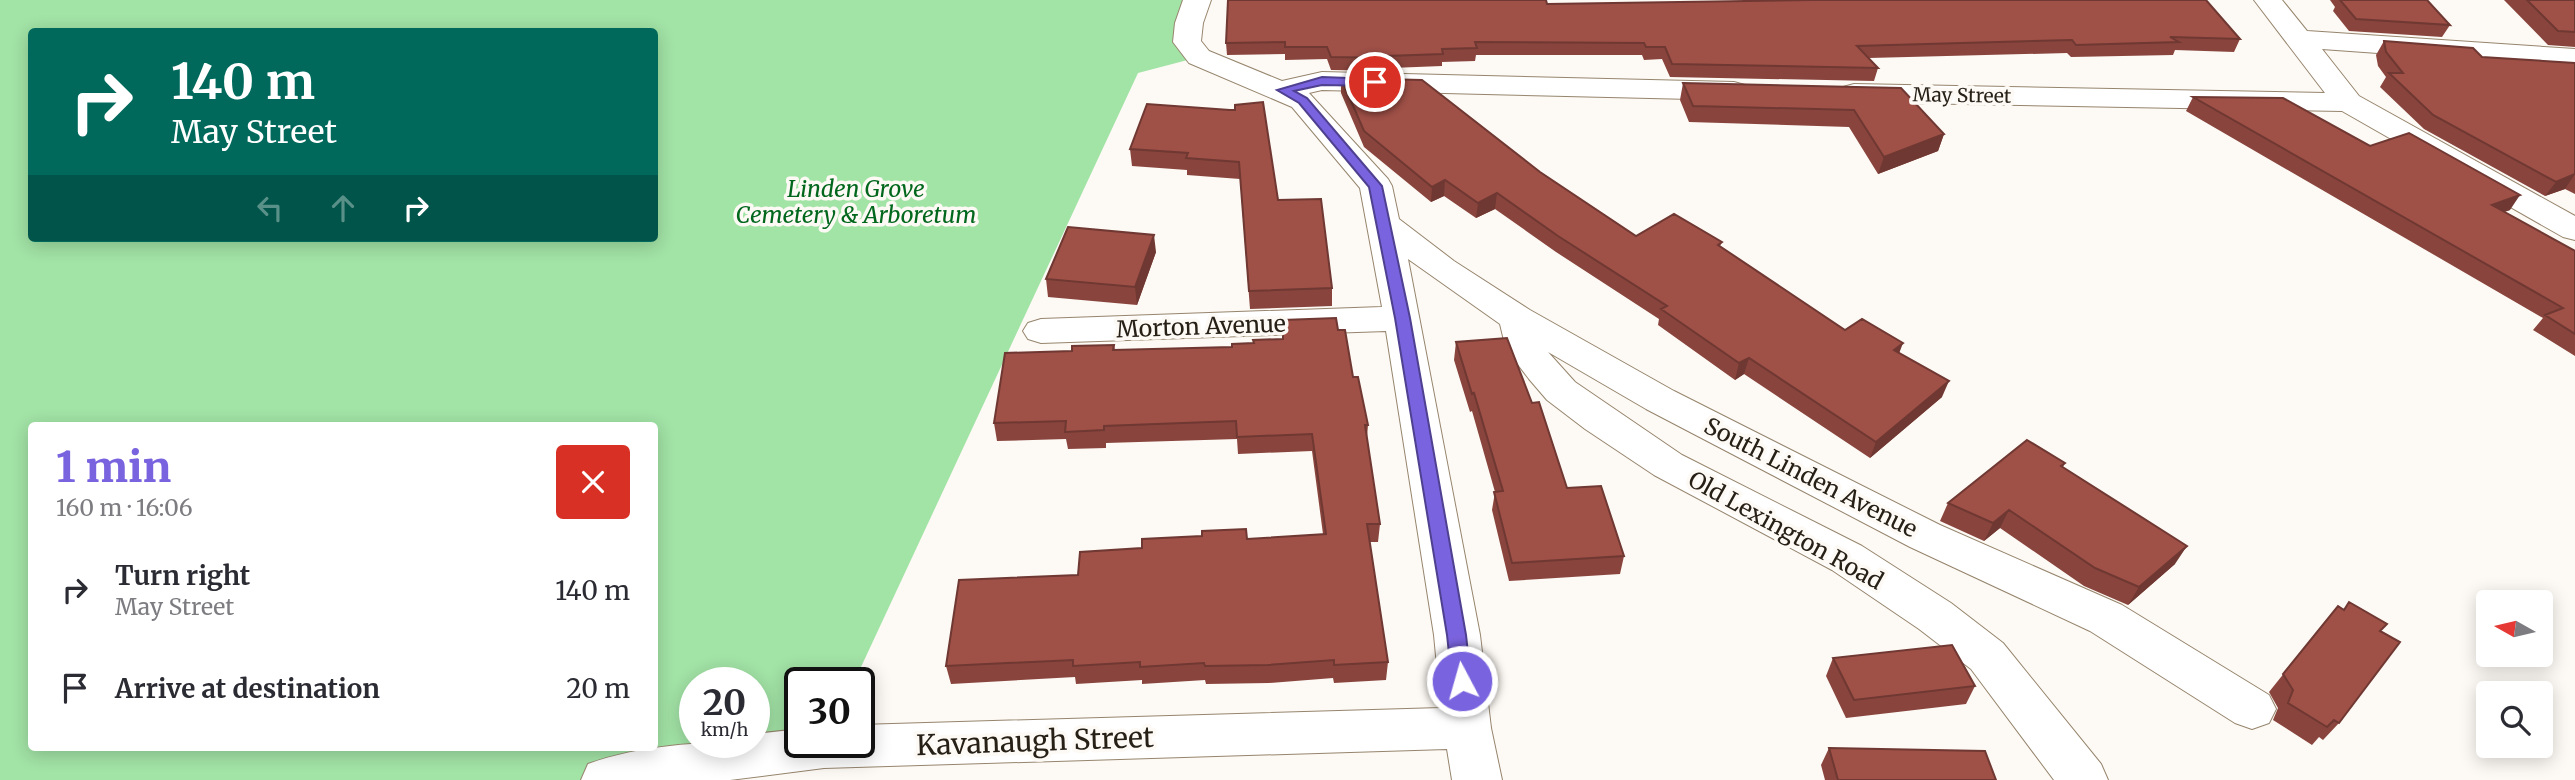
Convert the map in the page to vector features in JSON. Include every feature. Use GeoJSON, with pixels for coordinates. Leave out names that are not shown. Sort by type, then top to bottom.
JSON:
{"type":"FeatureCollection","features":[{"type":"Feature","properties":{"kind":"street"},"geometry":{"type":"LineString","coordinates":[[2268,0],[2347,102],[2575,230]]}},
{"type":"Feature","properties":{"kind":"street"},"geometry":{"type":"LineString","coordinates":[[1206,2],[1189,23],[1187,42],[1199,57],[1283,90],[1303,101],[1376,186],[1402,318],[1457,635],[1467,727],[1477,780]]}},
{"type":"Feature","properties":{"kind":"street"},"geometry":{"type":"LineString","coordinates":[[2297,39],[2575,58]]}},
{"type":"Feature","properties":{"kind":"street"},"geometry":{"type":"LineString","coordinates":[[1283,90],[1322,81],[1765,91]]}},
{"type":"Feature","properties":{"kind":"street","name":"May Street"},"geometry":{"type":"LineString","coordinates":[[1819,92],[2347,102]]}},
{"type":"Feature","properties":{"kind":"street","name":"South Linden Avenue"},"geometry":{"type":"LineString","coordinates":[[1382,222],[1442,269],[1517,318],[1660,400],[1913,529],[2106,618],[2252,709]]}},
{"type":"Feature","properties":{"kind":"street","name":"Morton Avenue"},"geometry":{"type":"LineString","coordinates":[[1041,331],[1296,324],[1402,318]]}},
{"type":"Feature","properties":{"kind":"street","name":"Old Lexington Road"},"geometry":{"type":"LineString","coordinates":[[1517,318],[1525,348],[1542,370],[1561,391],[1599,419],[1668,465],[1847,558],[1935,616],[1987,656],[2082,780]]}},
{"type":"Feature","properties":{"kind":"street","name":"Kavanaugh Street"},"geometry":{"type":"LineString","coordinates":[[606,780],[733,758],[820,764],[1467,727]]}},
{"type":"Feature","properties":{"kind":"green space","name":"Linden Grove Cemetery & Arboretum"},"geometry":{"type":"Polygon","coordinates":[[[0,0],[1197,0],[1199,57],[1138,73],[861,667],[784,667],[784,745],[770,748],[770,667],[679,667],[679,758],[718,758],[606,780],[0,780],[0,0]]]}},
{"type":"Feature","properties":{"kind":"building"},"geometry":{"type":"Polygon","coordinates":[[[1228,0],[1546,0],[1547,4],[1812,0],[2206,0],[2240,39],[2170,37],[2179,42],[2076,45],[2072,40],[1857,46],[1878,68],[1672,64],[1665,47],[1646,47],[1644,43],[1475,42],[1477,48],[1442,49],[1443,54],[1388,56],[1391,58],[1331,57],[1327,47],[1285,47],[1285,42],[1226,43],[1228,0]]]}},
{"type":"Feature","properties":{"kind":"building"},"geometry":{"type":"Polygon","coordinates":[[[2340,0],[2427,0],[2450,25],[2356,19],[2340,0]]]}},
{"type":"Feature","properties":{"kind":"building"},"geometry":{"type":"Polygon","coordinates":[[[2527,0],[2575,0],[2575,32],[2558,31],[2527,0]]]}},
{"type":"Feature","properties":{"kind":"building"},"geometry":{"type":"Polygon","coordinates":[[[2384,41],[2473,48],[2482,57],[2575,63],[2575,174],[2556,182],[2433,115],[2389,73],[2403,73],[2386,52],[2384,41]]]}},
{"type":"Feature","properties":{"kind":"building"},"geometry":{"type":"Polygon","coordinates":[[[1341,78],[1422,80],[1540,172],[1636,236],[1674,214],[1722,242],[1718,245],[1845,330],[1862,319],[1903,343],[1894,350],[1949,381],[1876,442],[1749,358],[1739,363],[1661,309],[1667,306],[1497,193],[1478,203],[1445,180],[1432,187],[1364,131],[1341,78]]]}},
{"type":"Feature","properties":{"kind":"building"},"geometry":{"type":"Polygon","coordinates":[[[1683,83],[1901,88],[1944,134],[1884,157],[1854,110],[1693,106],[1683,83]]]}},
{"type":"Feature","properties":{"kind":"building"},"geometry":{"type":"Polygon","coordinates":[[[2193,97],[2283,98],[2370,146],[2409,133],[2520,195],[2492,205],[2575,251],[2575,334],[2545,315],[2563,308],[2193,97]]]}},
{"type":"Feature","properties":{"kind":"building"},"geometry":{"type":"Polygon","coordinates":[[[1263,102],[1278,200],[1321,199],[1332,288],[1249,291],[1239,162],[1186,158],[1188,153],[1130,149],[1147,104],[1235,110],[1235,105],[1263,102]]]}},
{"type":"Feature","properties":{"kind":"building"},"geometry":{"type":"Polygon","coordinates":[[[1068,227],[1154,235],[1135,287],[1046,279],[1068,227]]]}},
{"type":"Feature","properties":{"kind":"building"},"geometry":{"type":"Polygon","coordinates":[[[1336,318],[1338,330],[1345,330],[1353,377],[1358,377],[1368,425],[1365,425],[1380,524],[1367,524],[1388,662],[1334,665],[1334,660],[1268,665],[1205,666],[1204,663],[1140,667],[1140,662],[1073,666],[1073,660],[946,666],[959,580],[1078,575],[1080,552],[1142,548],[1142,539],[1202,536],[1202,531],[1246,529],[1247,539],[1326,534],[1312,434],[1237,437],[1236,421],[1104,426],[1104,430],[1065,432],[1066,421],[994,423],[1005,353],[1072,351],[1072,346],[1114,345],[1113,350],[1232,347],[1232,344],[1254,343],[1253,340],[1283,339],[1283,320],[1336,318]]]}},
{"type":"Feature","properties":{"kind":"building"},"geometry":{"type":"Polygon","coordinates":[[[1507,338],[1532,403],[1539,402],[1567,488],[1601,486],[1624,556],[1512,563],[1494,492],[1503,491],[1456,342],[1507,338]]]}},
{"type":"Feature","properties":{"kind":"building"},"geometry":{"type":"Polygon","coordinates":[[[2027,440],[2065,463],[2061,466],[2187,546],[2139,587],[2095,568],[2009,510],[1993,523],[1948,503],[2027,440]]]}},
{"type":"Feature","properties":{"kind":"building"},"geometry":{"type":"Polygon","coordinates":[[[2349,602],[2387,624],[2380,631],[2400,642],[2339,723],[2334,720],[2327,727],[2288,703],[2293,690],[2283,674],[2338,606],[2344,610],[2349,602]]]}},
{"type":"Feature","properties":{"kind":"building"},"geometry":{"type":"Polygon","coordinates":[[[1952,645],[1975,686],[1854,700],[1833,658],[1952,645]]]}},
{"type":"Feature","properties":{"kind":"building"},"geometry":{"type":"Polygon","coordinates":[[[1829,748],[1985,751],[1996,780],[1838,780],[1829,748]]]}},
{"type":"Feature","properties":{"kind":"route"},"geometry":{"type":"LineString","coordinates":[[1375,82],[1322,81],[1283,90],[1303,101],[1376,186],[1402,318],[1457,635],[1462,681]]}}]}
